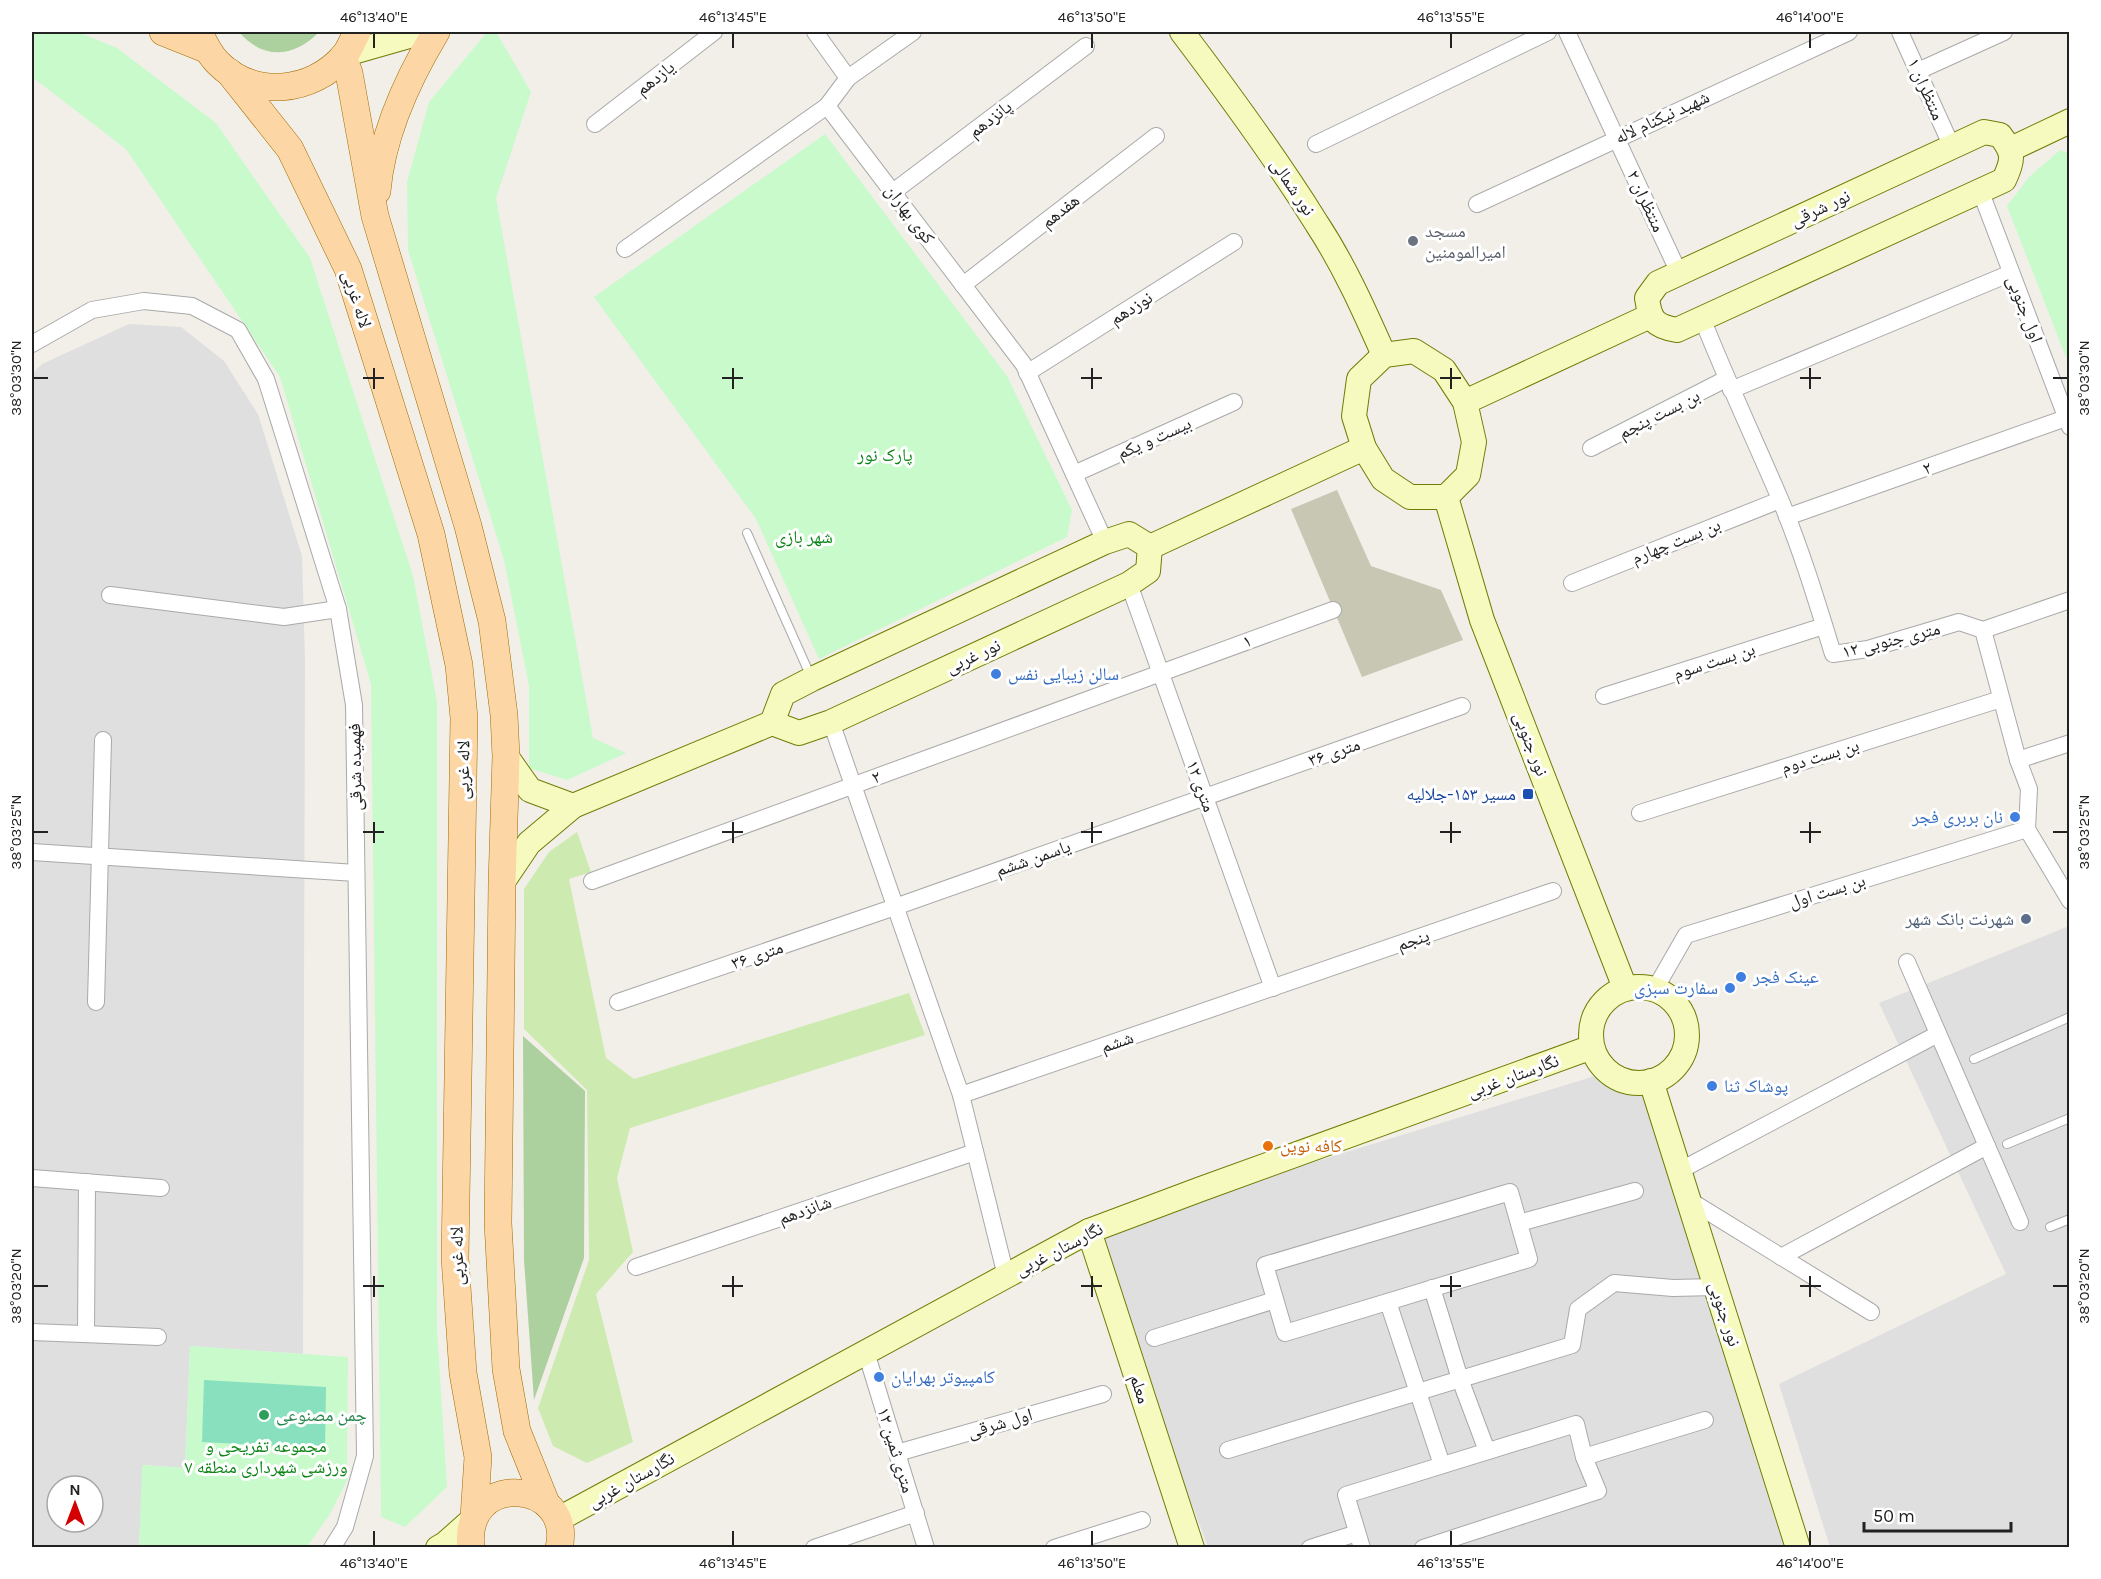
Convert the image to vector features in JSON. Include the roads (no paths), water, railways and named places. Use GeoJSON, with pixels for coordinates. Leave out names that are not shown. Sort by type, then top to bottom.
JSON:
{"type":"FeatureCollection","features":[{"type":"Feature","properties":{"kind":"main road"},"geometry":{"type":"LineString","coordinates":[[163,32],[203,41]]}},
{"type":"Feature","properties":{"kind":"main road"},"geometry":{"type":"LineString","coordinates":[[375,216],[378,176],[397,106],[414,69],[436,32]]}},
{"type":"Feature","properties":{"kind":"main road","name":"لاله غربی"},"geometry":{"type":"LineString","coordinates":[[203,41],[217,62],[229,72],[290,149],[348,269],[431,534],[459,665],[464,718],[455,1258],[463,1373],[478,1457],[473,1519],[469,1534],[471,1548]]}},
{"type":"Feature","properties":{"kind":"main road"},"geometry":{"type":"LineString","coordinates":[[229,72],[252,84],[278,88],[304,84],[327,72],[349,48]]}},
{"type":"Feature","properties":{"kind":"main road"},"geometry":{"type":"LineString","coordinates":[[349,48],[349,73],[375,216],[468,526],[492,621],[504,715],[506,756],[502,883],[498,1222],[506,1369],[517,1431],[561,1532],[559,1548]]}},
{"type":"Feature","properties":{"kind":"main road"},"geometry":{"type":"LineString","coordinates":[[473,1519],[486,1502],[505,1492],[520,1492],[534,1496],[552,1512]]}},
{"type":"Feature","properties":{"kind":"street"},"geometry":{"type":"LineString","coordinates":[[349,48],[423,32]]}},
{"type":"Feature","properties":{"kind":"street","name":"یازدهم"},"geometry":{"type":"LineString","coordinates":[[595,124],[714,32]]}},
{"type":"Feature","properties":{"kind":"street"},"geometry":{"type":"LineString","coordinates":[[815,32],[848,78]]}},
{"type":"Feature","properties":{"kind":"street"},"geometry":{"type":"LineString","coordinates":[[625,249],[827,106],[848,78],[913,32]]}},
{"type":"Feature","properties":{"kind":"street","name":"نور شمالی"},"geometry":{"type":"LineString","coordinates":[[1182,32],[1277,163],[1318,225],[1354,289],[1384,355]]}},
{"type":"Feature","properties":{"kind":"street"},"geometry":{"type":"LineString","coordinates":[[1316,144],[1548,32]]}},
{"type":"Feature","properties":{"kind":"street","name":"منتظران ۲"},"geometry":{"type":"LineString","coordinates":[[1567,32],[1679,273]]}},
{"type":"Feature","properties":{"kind":"street","name":"شهید نیکنام لاله"},"geometry":{"type":"LineString","coordinates":[[1477,204],[1849,32]]}},
{"type":"Feature","properties":{"kind":"street","name":"منتظران ۱"},"geometry":{"type":"LineString","coordinates":[[1900,32],[1952,147]]}},
{"type":"Feature","properties":{"kind":"street"},"geometry":{"type":"LineString","coordinates":[[1918,71],[2004,32]]}},
{"type":"Feature","properties":{"kind":"street","name":"پانزدهم"},"geometry":{"type":"LineString","coordinates":[[893,192],[1086,46]]}},
{"type":"Feature","properties":{"kind":"street","name":"کوی بهاران"},"geometry":{"type":"LineString","coordinates":[[827,106],[1024,365],[1105,542]]}},
{"type":"Feature","properties":{"kind":"street"},"geometry":{"type":"LineString","coordinates":[[1465,402],[1650,316],[1661,327],[1677,330],[2004,180],[2012,164],[2011,149],[2070,121]]}},
{"type":"Feature","properties":{"kind":"street","name":"نور شرقی"},"geometry":{"type":"LineString","coordinates":[[1650,316],[1647,298],[1658,283],[1679,273],[1984,132],[2000,135],[2011,149]]}},
{"type":"Feature","properties":{"kind":"street","name":"هفدهم"},"geometry":{"type":"LineString","coordinates":[[963,285],[1156,136]]}},
{"type":"Feature","properties":{"kind":"street","name":"اول جنوبی"},"geometry":{"type":"LineString","coordinates":[[1980,190],[2068,422]]}},
{"type":"Feature","properties":{"kind":"street","name":"نوزدهم"},"geometry":{"type":"LineString","coordinates":[[1027,373],[1234,242]]}},
{"type":"Feature","properties":{"kind":"street","name":"بن بست پنجم"},"geometry":{"type":"LineString","coordinates":[[1591,448],[1728,385],[2011,273]]}},
{"type":"Feature","properties":{"kind":"street","name":"فهمیده شرقی"},"geometry":{"type":"LineString","coordinates":[[32,344],[92,310],[144,301],[192,306],[238,330],[266,379],[338,609],[354,705],[365,1456],[345,1527],[332,1548]]}},
{"type":"Feature","properties":{"kind":"street","name":"۱۲ متری جنوبی"},"geometry":{"type":"LineString","coordinates":[[1702,318],[1728,385],[1780,500],[1833,654],[1868,649],[1959,622],[1983,630]]}},
{"type":"Feature","properties":{"kind":"street"},"geometry":{"type":"LineString","coordinates":[[1414,351],[1444,370],[1465,402],[1474,442],[1468,475],[1446,497],[1410,496],[1383,479],[1364,448],[1354,416],[1359,379],[1384,355],[1414,351]]}},
{"type":"Feature","properties":{"kind":"street","name":"بیست و یکم"},"geometry":{"type":"LineString","coordinates":[[1074,474],[1234,402]]}},
{"type":"Feature","properties":{"kind":"street","name":"۲"},"geometry":{"type":"LineString","coordinates":[[1787,518],[2068,422]]}},
{"type":"Feature","properties":{"kind":"street"},"geometry":{"type":"LineString","coordinates":[[502,883],[528,843],[573,806],[772,723],[783,694],[812,679],[1105,542],[1129,534],[1150,547],[1364,448]]}},
{"type":"Feature","properties":{"kind":"street","name":"نور جنوبی"},"geometry":{"type":"LineString","coordinates":[[1446,497],[1482,620],[1625,988]]}},
{"type":"Feature","properties":{"kind":"street","name":"بن بست چهارم"},"geometry":{"type":"LineString","coordinates":[[1572,583],[1780,500]]}},
{"type":"Feature","properties":{"kind":"street","name":"نور غربی"},"geometry":{"type":"LineString","coordinates":[[772,723],[799,733],[831,722],[1129,584],[1148,572],[1150,547]]}},
{"type":"Feature","properties":{"kind":"street","name":"۱۲ متری"},"geometry":{"type":"LineString","coordinates":[[1129,584],[1273,988]]}},
{"type":"Feature","properties":{"kind":"street"},"geometry":{"type":"LineString","coordinates":[[110,595],[284,617],[338,609]]}},
{"type":"Feature","properties":{"kind":"street"},"geometry":{"type":"LineString","coordinates":[[2070,600],[1983,630],[2018,760],[2030,789],[2027,829],[2070,901]]}},
{"type":"Feature","properties":{"kind":"street","name":"۱"},"geometry":{"type":"LineString","coordinates":[[1160,673],[1333,610]]}},
{"type":"Feature","properties":{"kind":"street","name":"بن بست سوم"},"geometry":{"type":"LineString","coordinates":[[1604,696],[1824,626]]}},
{"type":"Feature","properties":{"kind":"street","name":"۲"},"geometry":{"type":"LineString","coordinates":[[592,881],[1160,673]]}},
{"type":"Feature","properties":{"kind":"street","name":"بن بست دوم"},"geometry":{"type":"LineString","coordinates":[[1640,813],[2001,699]]}},
{"type":"Feature","properties":{"kind":"street","name":"۳۶ متری"},"geometry":{"type":"LineString","coordinates":[[1205,797],[1462,706]]}},
{"type":"Feature","properties":{"kind":"street"},"geometry":{"type":"LineString","coordinates":[[831,722],[961,1095],[1006,1276]]}},
{"type":"Feature","properties":{"kind":"street"},"geometry":{"type":"LineString","coordinates":[[96,1002],[103,740]]}},
{"type":"Feature","properties":{"kind":"street"},"geometry":{"type":"LineString","coordinates":[[2018,760],[2070,743]]}},
{"type":"Feature","properties":{"kind":"street"},"geometry":{"type":"LineString","coordinates":[[506,756],[530,790],[573,806]]}},
{"type":"Feature","properties":{"kind":"street","name":"یاسمن ششم"},"geometry":{"type":"LineString","coordinates":[[895,907],[1205,797]]}},
{"type":"Feature","properties":{"kind":"street","name":"بن بست اول"},"geometry":{"type":"LineString","coordinates":[[1655,989],[1686,935],[2027,829]]}},
{"type":"Feature","properties":{"kind":"street"},"geometry":{"type":"LineString","coordinates":[[32,852],[356,873]]}},
{"type":"Feature","properties":{"kind":"street","name":"پنجم"},"geometry":{"type":"LineString","coordinates":[[1273,988],[1553,891]]}},
{"type":"Feature","properties":{"kind":"street","name":"۳۶ متری"},"geometry":{"type":"LineString","coordinates":[[618,1002],[895,907]]}},
{"type":"Feature","properties":{"kind":"street"},"geometry":{"type":"LineString","coordinates":[[1907,962],[2020,1222]]}},
{"type":"Feature","properties":{"kind":"street"},"geometry":{"type":"LineString","coordinates":[[1640,986],[1655,989],[1679,1007],[1685,1021],[1687,1036],[1684,1051],[1677,1065],[1665,1075],[1651,1081],[1636,1083],[1622,1080],[1608,1072],[1598,1061],[1592,1047],[1590,1032],[1593,1018],[1601,1005],[1612,995],[1625,988],[1640,986]]}},
{"type":"Feature","properties":{"kind":"street","name":"ششم"},"geometry":{"type":"LineString","coordinates":[[961,1095],[1273,988]]}},
{"type":"Feature","properties":{"kind":"street"},"geometry":{"type":"LineString","coordinates":[[1679,1171],[1938,1034]]}},
{"type":"Feature","properties":{"kind":"street","name":"نگارستان غربی"},"geometry":{"type":"LineString","coordinates":[[552,1512],[866,1352],[1089,1231],[1200,1188],[1592,1047]]}},
{"type":"Feature","properties":{"kind":"street","name":"نور جنوبی"},"geometry":{"type":"LineString","coordinates":[[1651,1081],[1798,1548]]}},
{"type":"Feature","properties":{"kind":"street"},"geometry":{"type":"LineString","coordinates":[[1781,1257],[1987,1146]]}},
{"type":"Feature","properties":{"kind":"street","name":"شانزدهم"},"geometry":{"type":"LineString","coordinates":[[636,1267],[975,1152]]}},
{"type":"Feature","properties":{"kind":"street"},"geometry":{"type":"LineString","coordinates":[[32,1178],[161,1188]]}},
{"type":"Feature","properties":{"kind":"street"},"geometry":{"type":"LineString","coordinates":[[86,1334],[87,1182]]}},
{"type":"Feature","properties":{"kind":"street"},"geometry":{"type":"LineString","coordinates":[[1519,1223],[1635,1191]]}},
{"type":"Feature","properties":{"kind":"street"},"geometry":{"type":"LineString","coordinates":[[1510,1192],[1529,1259],[1432,1288],[1285,1333],[1265,1265],[1510,1192]]}},
{"type":"Feature","properties":{"kind":"street"},"geometry":{"type":"LineString","coordinates":[[1689,1200],[1871,1312]]}},
{"type":"Feature","properties":{"kind":"street","name":"معلم"},"geometry":{"type":"LineString","coordinates":[[1089,1231],[1192,1548]]}},
{"type":"Feature","properties":{"kind":"street"},"geometry":{"type":"LineString","coordinates":[[1228,1450],[1572,1345],[1578,1309],[1614,1283],[1673,1288],[1716,1287]]}},
{"type":"Feature","properties":{"kind":"street"},"geometry":{"type":"LineString","coordinates":[[1432,1288],[1460,1379],[1487,1451]]}},
{"type":"Feature","properties":{"kind":"street"},"geometry":{"type":"LineString","coordinates":[[1154,1338],[1275,1300]]}},
{"type":"Feature","properties":{"kind":"street"},"geometry":{"type":"LineString","coordinates":[[1388,1302],[1442,1465]]}},
{"type":"Feature","properties":{"kind":"street"},"geometry":{"type":"LineString","coordinates":[[32,1332],[158,1337]]}},
{"type":"Feature","properties":{"kind":"street","name":"۱۲ متری ثمین"},"geometry":{"type":"LineString","coordinates":[[866,1352],[926,1548]]}},
{"type":"Feature","properties":{"kind":"street","name":"اول شرقی"},"geometry":{"type":"LineString","coordinates":[[897,1453],[1102,1394]]}},
{"type":"Feature","properties":{"kind":"street"},"geometry":{"type":"LineString","coordinates":[[1584,1457],[1705,1420]]}},
{"type":"Feature","properties":{"kind":"street"},"geometry":{"type":"LineString","coordinates":[[1310,1548],[1359,1540],[1346,1495],[1576,1424],[1584,1457],[1598,1491],[1424,1548]]}},
{"type":"Feature","properties":{"kind":"street"},"geometry":{"type":"LineString","coordinates":[[814,1548],[916,1513]]}},
{"type":"Feature","properties":{"kind":"street"},"geometry":{"type":"LineString","coordinates":[[438,1548],[473,1519]]}},
{"type":"Feature","properties":{"kind":"street"},"geometry":{"type":"LineString","coordinates":[[1054,1548],[1142,1520]]}},
{"type":"Feature","properties":{"kind":"lane"},"geometry":{"type":"LineString","coordinates":[[747,532],[812,679]]}},
{"type":"Feature","properties":{"kind":"lane"},"geometry":{"type":"LineString","coordinates":[[1974,1059],[2070,1017]]}},
{"type":"Feature","properties":{"kind":"lane"},"geometry":{"type":"LineString","coordinates":[[2007,1144],[2070,1118]]}},
{"type":"Feature","properties":{"kind":"lane"},"geometry":{"type":"LineString","coordinates":[[2050,1227],[2070,1219]]}},
{"type":"Feature","properties":{"kind":"place","name":"مسجد امیرالمومنین"},"geometry":{"type":"Point","coordinates":[1413,241]}},
{"type":"Feature","properties":{"kind":"place","name":"سالن زیبایی نفس"},"geometry":{"type":"Point","coordinates":[996,674]}},
{"type":"Feature","properties":{"kind":"place","name":"مسیر ۱۵۳-جلالیه"},"geometry":{"type":"Point","coordinates":[1528,794]}},
{"type":"Feature","properties":{"kind":"place","name":"نان بربری فجر"},"geometry":{"type":"Point","coordinates":[2015,817]}},
{"type":"Feature","properties":{"kind":"place","name":"شهرنت بانک شهر"},"geometry":{"type":"Point","coordinates":[2026,919]}},
{"type":"Feature","properties":{"kind":"place","name":"عینک فجر"},"geometry":{"type":"Point","coordinates":[1741,977]}},
{"type":"Feature","properties":{"kind":"place","name":"سفارت سبزی"},"geometry":{"type":"Point","coordinates":[1730,988]}},
{"type":"Feature","properties":{"kind":"place","name":"پوشاک ثنا"},"geometry":{"type":"Point","coordinates":[1712,1086]}},
{"type":"Feature","properties":{"kind":"place","name":"کافه نوین"},"geometry":{"type":"Point","coordinates":[1268,1146]}},
{"type":"Feature","properties":{"kind":"place","name":"کامپیوتر بهرایان"},"geometry":{"type":"Point","coordinates":[879,1377]}},
{"type":"Feature","properties":{"kind":"place","name":"چمن مصنوعی"},"geometry":{"type":"Point","coordinates":[264,1415]}},
{"type":"Feature","properties":{"kind":"park label","name":"پارک نور"},"geometry":{"type":"Point","coordinates":[885,455]}},
{"type":"Feature","properties":{"kind":"park label","name":"شهر بازی"},"geometry":{"type":"Point","coordinates":[804,537]}},
{"type":"Feature","properties":{"kind":"park label","name":"مجموعه تفریحی و ورزشی شهرداری منطقه ۷"},"geometry":{"type":"Point","coordinates":[266,1456]}}]}
